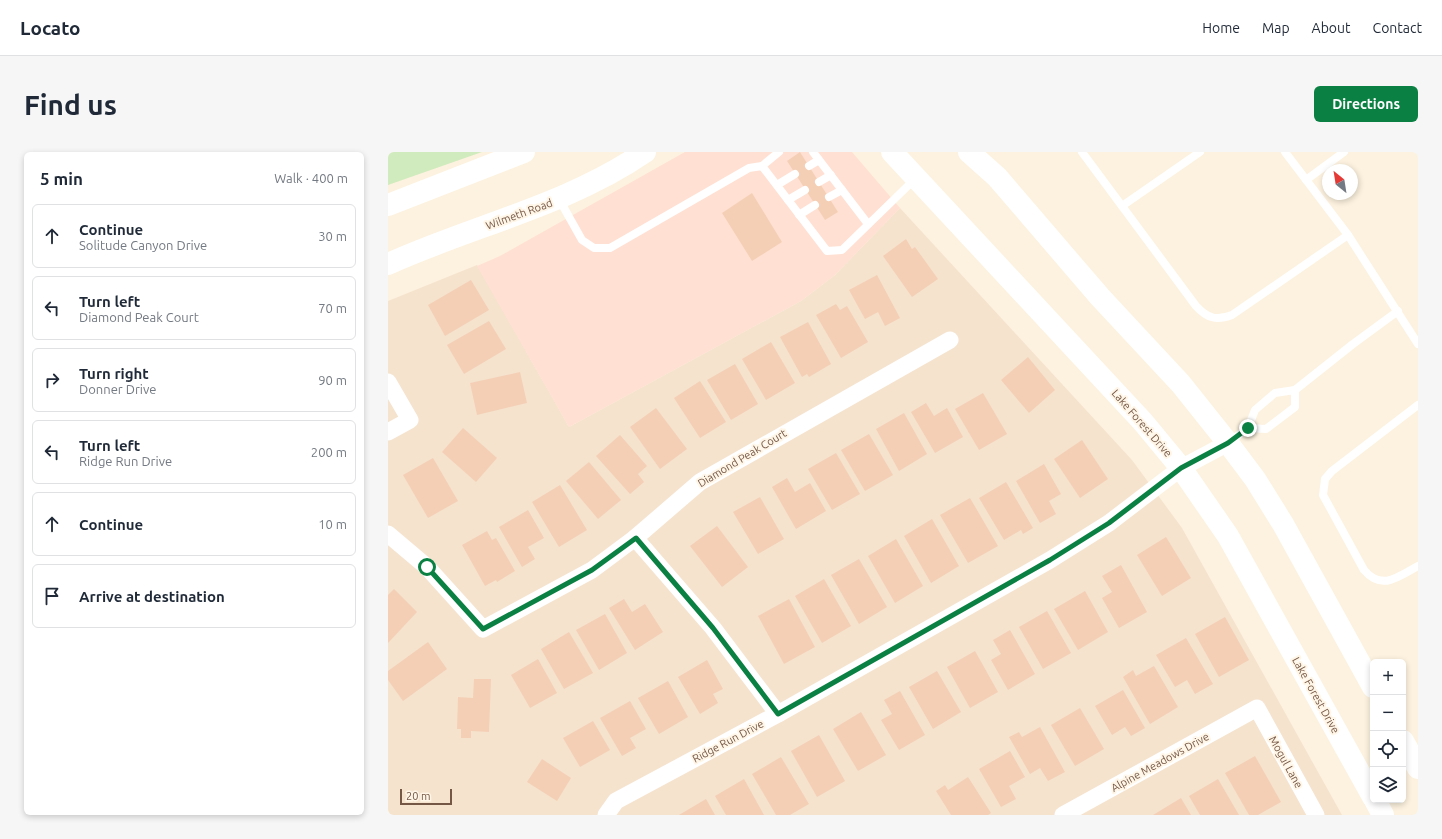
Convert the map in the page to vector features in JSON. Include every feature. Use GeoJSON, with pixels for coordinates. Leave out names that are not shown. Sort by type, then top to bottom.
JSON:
{"type":"FeatureCollection","features":[{"type":"Feature","properties":{"kind":"main road"},"geometry":{"type":"LineString","coordinates":[[388,205],[524,152]]}},
{"type":"Feature","properties":{"kind":"main road","name":"Wilmeth Road"},"geometry":{"type":"LineString","coordinates":[[388,264],[416,252],[559,199],[597,182],[645,152]]}},
{"type":"Feature","properties":{"kind":"main road","name":"Lake Forest Drive"},"geometry":{"type":"LineString","coordinates":[[892,152],[1143,422],[1181,468],[1228,536],[1370,792]]}},
{"type":"Feature","properties":{"kind":"main road"},"geometry":{"type":"LineString","coordinates":[[969,152],[997,178],[1100,297],[1181,384],[1228,443],[1255,479],[1283,524],[1370,682]]}},
{"type":"Feature","properties":{"kind":"main road"},"geometry":{"type":"LineString","coordinates":[[1406,746],[1418,768]]}},
{"type":"Feature","properties":{"kind":"main road"},"geometry":{"type":"LineString","coordinates":[[1377,803],[1383,815]]}},
{"type":"Feature","properties":{"kind":"street","name":"Diamond Peak Court"},"geometry":{"type":"LineString","coordinates":[[388,534],[427,567],[483,629],[592,570],[636,538],[700,482],[950,340]]}},
{"type":"Feature","properties":{"kind":"street"},"geometry":{"type":"LineString","coordinates":[[388,382],[410,420],[388,432]]}},
{"type":"Feature","properties":{"kind":"street","name":"Ridge Run Drive"},"geometry":{"type":"LineString","coordinates":[[606,815],[616,801],[778,714],[1050,560],[1109,523],[1181,468],[1228,443]]}},
{"type":"Feature","properties":{"kind":"street"},"geometry":{"type":"LineString","coordinates":[[636,538],[713,628],[778,714]]}},
{"type":"Feature","properties":{"kind":"street","name":"Alpine Meadows Drive"},"geometry":{"type":"LineString","coordinates":[[1063,815],[1257,708]]}},
{"type":"Feature","properties":{"kind":"street","name":"Mogul Lane"},"geometry":{"type":"LineString","coordinates":[[1257,708],[1316,815]]}},
{"type":"Feature","properties":{"kind":"lane"},"geometry":{"type":"LineString","coordinates":[[559,199],[582,240],[594,248],[610,248],[749,168],[762,166],[779,152]]}},
{"type":"Feature","properties":{"kind":"lane"},"geometry":{"type":"LineString","coordinates":[[813,152],[868,224]]}},
{"type":"Feature","properties":{"kind":"lane"},"geometry":{"type":"LineString","coordinates":[[1082,152],[1196,306],[1212,319],[1222,319],[1232,315],[1348,235]]}},
{"type":"Feature","properties":{"kind":"lane"},"geometry":{"type":"LineString","coordinates":[[1122,206],[1200,152]]}},
{"type":"Feature","properties":{"kind":"lane"},"geometry":{"type":"LineString","coordinates":[[1285,152],[1348,235],[1418,344]]}},
{"type":"Feature","properties":{"kind":"lane"},"geometry":{"type":"LineString","coordinates":[[1306,180],[1344,152]]}},
{"type":"Feature","properties":{"kind":"lane"},"geometry":{"type":"LineString","coordinates":[[809,166],[819,160]]}},
{"type":"Feature","properties":{"kind":"lane"},"geometry":{"type":"LineString","coordinates":[[762,166],[827,251],[842,250],[916,178]]}},
{"type":"Feature","properties":{"kind":"lane"},"geometry":{"type":"LineString","coordinates":[[777,185],[795,174]]}},
{"type":"Feature","properties":{"kind":"lane"},"geometry":{"type":"LineString","coordinates":[[819,182],[831,175]]}},
{"type":"Feature","properties":{"kind":"lane"},"geometry":{"type":"LineString","coordinates":[[788,200],[805,190]]}},
{"type":"Feature","properties":{"kind":"lane"},"geometry":{"type":"LineString","coordinates":[[829,198],[842,190]]}},
{"type":"Feature","properties":{"kind":"lane"},"geometry":{"type":"LineString","coordinates":[[799,215],[815,205]]}},
{"type":"Feature","properties":{"kind":"lane"},"geometry":{"type":"LineString","coordinates":[[1228,443],[1248,428],[1255,410],[1275,393],[1295,390],[1353,344],[1398,311]]}},
{"type":"Feature","properties":{"kind":"lane"},"geometry":{"type":"LineString","coordinates":[[1248,428],[1266,429],[1295,407],[1295,390]]}},
{"type":"Feature","properties":{"kind":"lane"},"geometry":{"type":"LineString","coordinates":[[1418,406],[1332,471],[1325,479],[1322,495],[1370,578],[1378,581],[1387,581],[1396,578],[1418,566]]}},
{"type":"Feature","properties":{"kind":"shaded area"},"geometry":{"type":"Polygon","coordinates":[[[685,152],[852,152],[900,208],[835,275],[801,301],[569,427],[477,266],[500,256],[685,152]]]}},
{"type":"Feature","properties":{"kind":"shaded area"},"geometry":{"type":"Polygon","coordinates":[[[900,208],[1132,460],[1182,528],[1342,815],[388,815],[388,301],[477,265],[569,427],[801,301],[835,275],[900,208]]]}},
{"type":"Feature","properties":{"kind":"green space"},"geometry":{"type":"Polygon","coordinates":[[[388,152],[482,152],[388,185],[388,152]]]}},
{"type":"Feature","properties":{"kind":"building"},"geometry":{"type":"Polygon","coordinates":[[[800,152],[838,212],[825,220],[787,161],[800,152]]]}},
{"type":"Feature","properties":{"kind":"building"},"geometry":{"type":"Polygon","coordinates":[[[752,193],[782,242],[752,261],[722,213],[752,193]]]}},
{"type":"Feature","properties":{"kind":"building"},"geometry":{"type":"Polygon","coordinates":[[[906,239],[912,249],[915,247],[938,279],[912,297],[883,256],[906,239]]]}},
{"type":"Feature","properties":{"kind":"building"},"geometry":{"type":"Polygon","coordinates":[[[877,275],[900,318],[885,326],[878,312],[865,319],[849,290],[877,275]]]}},
{"type":"Feature","properties":{"kind":"building"},"geometry":{"type":"Polygon","coordinates":[[[471,280],[489,310],[445,336],[428,305],[471,280]]]}},
{"type":"Feature","properties":{"kind":"building"},"geometry":{"type":"Polygon","coordinates":[[[836,304],[840,310],[847,306],[868,342],[841,358],[816,315],[836,304]]]}},
{"type":"Feature","properties":{"kind":"building"},"geometry":{"type":"Polygon","coordinates":[[[489,321],[506,349],[464,374],[447,345],[489,321]]]}},
{"type":"Feature","properties":{"kind":"building"},"geometry":{"type":"Polygon","coordinates":[[[808,322],[831,364],[809,377],[807,374],[802,377],[780,337],[808,322]]]}},
{"type":"Feature","properties":{"kind":"building"},"geometry":{"type":"Polygon","coordinates":[[[771,342],[795,383],[766,400],[742,359],[771,342]]]}},
{"type":"Feature","properties":{"kind":"building"},"geometry":{"type":"Polygon","coordinates":[[[1028,357],[1055,390],[1029,413],[1001,380],[1028,357]]]}},
{"type":"Feature","properties":{"kind":"building"},"geometry":{"type":"Polygon","coordinates":[[[735,364],[758,404],[731,420],[707,380],[735,364]]]}},
{"type":"Feature","properties":{"kind":"building"},"geometry":{"type":"Polygon","coordinates":[[[520,372],[527,403],[477,415],[470,383],[520,372]]]}},
{"type":"Feature","properties":{"kind":"building"},"geometry":{"type":"Polygon","coordinates":[[[700,381],[726,422],[700,438],[674,398],[700,381]]]}},
{"type":"Feature","properties":{"kind":"building"},"geometry":{"type":"Polygon","coordinates":[[[983,393],[1007,434],[979,450],[955,409],[983,393]]]}},
{"type":"Feature","properties":{"kind":"building"},"geometry":{"type":"Polygon","coordinates":[[[926,403],[934,416],[947,408],[963,437],[935,453],[911,412],[926,403]]]}},
{"type":"Feature","properties":{"kind":"building"},"geometry":{"type":"Polygon","coordinates":[[[656,408],[687,449],[660,469],[630,427],[656,408]]]}},
{"type":"Feature","properties":{"kind":"building"},"geometry":{"type":"Polygon","coordinates":[[[904,413],[927,454],[899,471],[876,429],[904,413]]]}},
{"type":"Feature","properties":{"kind":"building"},"geometry":{"type":"Polygon","coordinates":[[[463,428],[497,458],[476,482],[442,452],[463,428]]]}},
{"type":"Feature","properties":{"kind":"building"},"geometry":{"type":"Polygon","coordinates":[[[869,434],[893,475],[865,491],[841,450],[869,434]]]}},
{"type":"Feature","properties":{"kind":"building"},"geometry":{"type":"Polygon","coordinates":[[[620,435],[647,466],[638,474],[644,482],[630,494],[596,456],[620,435]]]}},
{"type":"Feature","properties":{"kind":"building"},"geometry":{"type":"Polygon","coordinates":[[[1082,440],[1108,479],[1080,498],[1054,459],[1082,440]]]}},
{"type":"Feature","properties":{"kind":"building"},"geometry":{"type":"Polygon","coordinates":[[[836,453],[860,494],[832,510],[808,469],[836,453]]]}},
{"type":"Feature","properties":{"kind":"building"},"geometry":{"type":"Polygon","coordinates":[[[433,458],[458,501],[428,518],[403,475],[433,458]]]}},
{"type":"Feature","properties":{"kind":"building"},"geometry":{"type":"Polygon","coordinates":[[[589,462],[621,500],[598,519],[566,481],[589,462]]]}},
{"type":"Feature","properties":{"kind":"building"},"geometry":{"type":"Polygon","coordinates":[[[1044,464],[1061,494],[1049,501],[1056,514],[1040,523],[1016,481],[1044,464]]]}},
{"type":"Feature","properties":{"kind":"building"},"geometry":{"type":"Polygon","coordinates":[[[787,478],[795,492],[810,483],[826,511],[796,529],[772,487],[787,478]]]}},
{"type":"Feature","properties":{"kind":"building"},"geometry":{"type":"Polygon","coordinates":[[[1006,482],[1033,528],[1023,534],[1021,530],[1004,540],[979,498],[1006,482]]]}},
{"type":"Feature","properties":{"kind":"building"},"geometry":{"type":"Polygon","coordinates":[[[560,485],[587,530],[559,547],[532,502],[560,485]]]}},
{"type":"Feature","properties":{"kind":"building"},"geometry":{"type":"Polygon","coordinates":[[[760,497],[784,539],[758,554],[733,512],[760,497]]]}},
{"type":"Feature","properties":{"kind":"building"},"geometry":{"type":"Polygon","coordinates":[[[970,498],[998,546],[968,563],[940,515],[970,498]]]}},
{"type":"Feature","properties":{"kind":"building"},"geometry":{"type":"Polygon","coordinates":[[[528,510],[544,538],[528,547],[535,559],[522,567],[499,527],[528,510]]]}},
{"type":"Feature","properties":{"kind":"building"},"geometry":{"type":"Polygon","coordinates":[[[932,519],[959,566],[931,583],[904,536],[932,519]]]}},
{"type":"Feature","properties":{"kind":"building"},"geometry":{"type":"Polygon","coordinates":[[[717,526],[748,567],[722,587],[690,546],[717,526]]]}},
{"type":"Feature","properties":{"kind":"building"},"geometry":{"type":"Polygon","coordinates":[[[487,531],[492,540],[496,538],[515,571],[497,582],[496,580],[485,586],[462,545],[487,531]]]}},
{"type":"Feature","properties":{"kind":"building"},"geometry":{"type":"Polygon","coordinates":[[[1166,537],[1191,578],[1162,596],[1137,555],[1166,537]]]}},
{"type":"Feature","properties":{"kind":"building"},"geometry":{"type":"Polygon","coordinates":[[[896,539],[923,586],[895,603],[868,556],[896,539]]]}},
{"type":"Feature","properties":{"kind":"building"},"geometry":{"type":"Polygon","coordinates":[[[859,559],[887,607],[859,624],[831,575],[859,559]]]}},
{"type":"Feature","properties":{"kind":"building"},"geometry":{"type":"Polygon","coordinates":[[[1121,565],[1147,612],[1119,628],[1102,598],[1112,592],[1102,576],[1121,565]]]}},
{"type":"Feature","properties":{"kind":"building"},"geometry":{"type":"Polygon","coordinates":[[[824,579],[851,626],[822,643],[795,596],[824,579]]]}},
{"type":"Feature","properties":{"kind":"building"},"geometry":{"type":"Polygon","coordinates":[[[394,589],[417,612],[388,643],[388,595],[394,589]]]}},
{"type":"Feature","properties":{"kind":"building"},"geometry":{"type":"Polygon","coordinates":[[[1085,591],[1108,632],[1078,650],[1054,609],[1085,591]]]}},
{"type":"Feature","properties":{"kind":"building"},"geometry":{"type":"Polygon","coordinates":[[[624,599],[632,612],[645,604],[663,632],[635,650],[609,608],[624,599]]]}},
{"type":"Feature","properties":{"kind":"building"},"geometry":{"type":"Polygon","coordinates":[[[789,599],[815,647],[784,664],[758,616],[789,599]]]}},
{"type":"Feature","properties":{"kind":"building"},"geometry":{"type":"Polygon","coordinates":[[[1047,611],[1071,653],[1043,669],[1019,627],[1047,611]]]}},
{"type":"Feature","properties":{"kind":"building"},"geometry":{"type":"Polygon","coordinates":[[[605,614],[627,653],[599,670],[576,630],[605,614]]]}},
{"type":"Feature","properties":{"kind":"building"},"geometry":{"type":"Polygon","coordinates":[[[1225,617],[1249,660],[1219,677],[1195,634],[1225,617]]]}},
{"type":"Feature","properties":{"kind":"building"},"geometry":{"type":"Polygon","coordinates":[[[1010,630],[1035,674],[1008,690],[991,660],[1001,654],[993,640],[1010,630]]]}},
{"type":"Feature","properties":{"kind":"building"},"geometry":{"type":"Polygon","coordinates":[[[569,632],[593,673],[564,689],[541,649],[569,632]]]}},
{"type":"Feature","properties":{"kind":"building"},"geometry":{"type":"Polygon","coordinates":[[[1186,638],[1213,684],[1195,694],[1187,680],[1175,687],[1156,655],[1186,638]]]}},
{"type":"Feature","properties":{"kind":"building"},"geometry":{"type":"Polygon","coordinates":[[[428,642],[447,669],[403,701],[388,680],[388,671],[428,642]]]}},
{"type":"Feature","properties":{"kind":"building"},"geometry":{"type":"Polygon","coordinates":[[[975,651],[998,692],[970,708],[947,667],[975,651]]]}},
{"type":"Feature","properties":{"kind":"building"},"geometry":{"type":"Polygon","coordinates":[[[538,659],[557,693],[530,708],[511,675],[538,659]]]}},
{"type":"Feature","properties":{"kind":"building"},"geometry":{"type":"Polygon","coordinates":[[[707,660],[723,689],[713,694],[718,703],[700,714],[678,677],[707,660]]]}},
{"type":"Feature","properties":{"kind":"building"},"geometry":{"type":"Polygon","coordinates":[[[1154,666],[1178,707],[1150,724],[1123,677],[1133,670],[1136,676],[1154,666]]]}},
{"type":"Feature","properties":{"kind":"building"},"geometry":{"type":"Polygon","coordinates":[[[937,671],[961,712],[933,729],[909,687],[937,671]]]}},
{"type":"Feature","properties":{"kind":"building"},"geometry":{"type":"Polygon","coordinates":[[[474,679],[491,679],[489,732],[471,731],[471,738],[461,738],[461,729],[457,729],[458,697],[473,698],[474,679]]]}},
{"type":"Feature","properties":{"kind":"building"},"geometry":{"type":"Polygon","coordinates":[[[668,681],[688,717],[659,734],[638,698],[668,681]]]}},
{"type":"Feature","properties":{"kind":"building"},"geometry":{"type":"Polygon","coordinates":[[[1123,690],[1145,728],[1131,736],[1125,727],[1112,735],[1095,706],[1123,690]]]}},
{"type":"Feature","properties":{"kind":"building"},"geometry":{"type":"Polygon","coordinates":[[[900,691],[925,735],[899,750],[881,720],[892,714],[884,700],[900,691]]]}},
{"type":"Feature","properties":{"kind":"building"},"geometry":{"type":"Polygon","coordinates":[[[630,701],[646,729],[630,738],[636,748],[622,756],[600,718],[630,701]]]}},
{"type":"Feature","properties":{"kind":"building"},"geometry":{"type":"Polygon","coordinates":[[[1080,708],[1104,749],[1075,766],[1051,725],[1080,708]]]}},
{"type":"Feature","properties":{"kind":"building"},"geometry":{"type":"Polygon","coordinates":[[[861,712],[886,755],[858,771],[833,729],[861,712]]]}},
{"type":"Feature","properties":{"kind":"building"},"geometry":{"type":"Polygon","coordinates":[[[593,721],[610,750],[580,767],[563,738],[593,721]]]}},
{"type":"Feature","properties":{"kind":"building"},"geometry":{"type":"Polygon","coordinates":[[[1040,727],[1065,772],[1048,781],[1040,768],[1030,774],[1009,737],[1019,732],[1022,737],[1040,727]]]}},
{"type":"Feature","properties":{"kind":"building"},"geometry":{"type":"Polygon","coordinates":[[[819,735],[845,781],[817,797],[791,751],[819,735]]]}},
{"type":"Feature","properties":{"kind":"building"},"geometry":{"type":"Polygon","coordinates":[[[1010,751],[1025,777],[1009,786],[1016,799],[1001,807],[979,769],[1010,751]]]}},
{"type":"Feature","properties":{"kind":"building"},"geometry":{"type":"Polygon","coordinates":[[[1255,756],[1281,802],[1258,815],[1249,815],[1225,773],[1255,756]]]}},
{"type":"Feature","properties":{"kind":"building"},"geometry":{"type":"Polygon","coordinates":[[[781,757],[809,804],[790,815],[776,815],[752,774],[781,757]]]}},
{"type":"Feature","properties":{"kind":"building"},"geometry":{"type":"Polygon","coordinates":[[[542,759],[571,778],[557,801],[527,782],[542,759]]]}},
{"type":"Feature","properties":{"kind":"building"},"geometry":{"type":"Polygon","coordinates":[[[968,777],[991,813],[988,815],[951,815],[936,791],[945,785],[948,790],[968,777]]]}},
{"type":"Feature","properties":{"kind":"building"},"geometry":{"type":"Polygon","coordinates":[[[744,779],[764,815],[726,815],[715,796],[744,779]]]}},
{"type":"Feature","properties":{"kind":"building"},"geometry":{"type":"Polygon","coordinates":[[[1218,779],[1239,815],[1200,815],[1189,796],[1218,779]]]}},
{"type":"Feature","properties":{"kind":"building"},"geometry":{"type":"Polygon","coordinates":[[[1181,798],[1191,815],[1153,815],[1181,798]]]}},
{"type":"Feature","properties":{"kind":"building"},"geometry":{"type":"Polygon","coordinates":[[[706,799],[715,815],[679,815],[706,799]]]}},
{"type":"Feature","properties":{"kind":"route"},"geometry":{"type":"LineString","coordinates":[[427,567],[483,629],[592,570],[636,538],[713,628],[778,714],[1050,560],[1109,523],[1181,468],[1228,443],[1248,428]]}}]}
